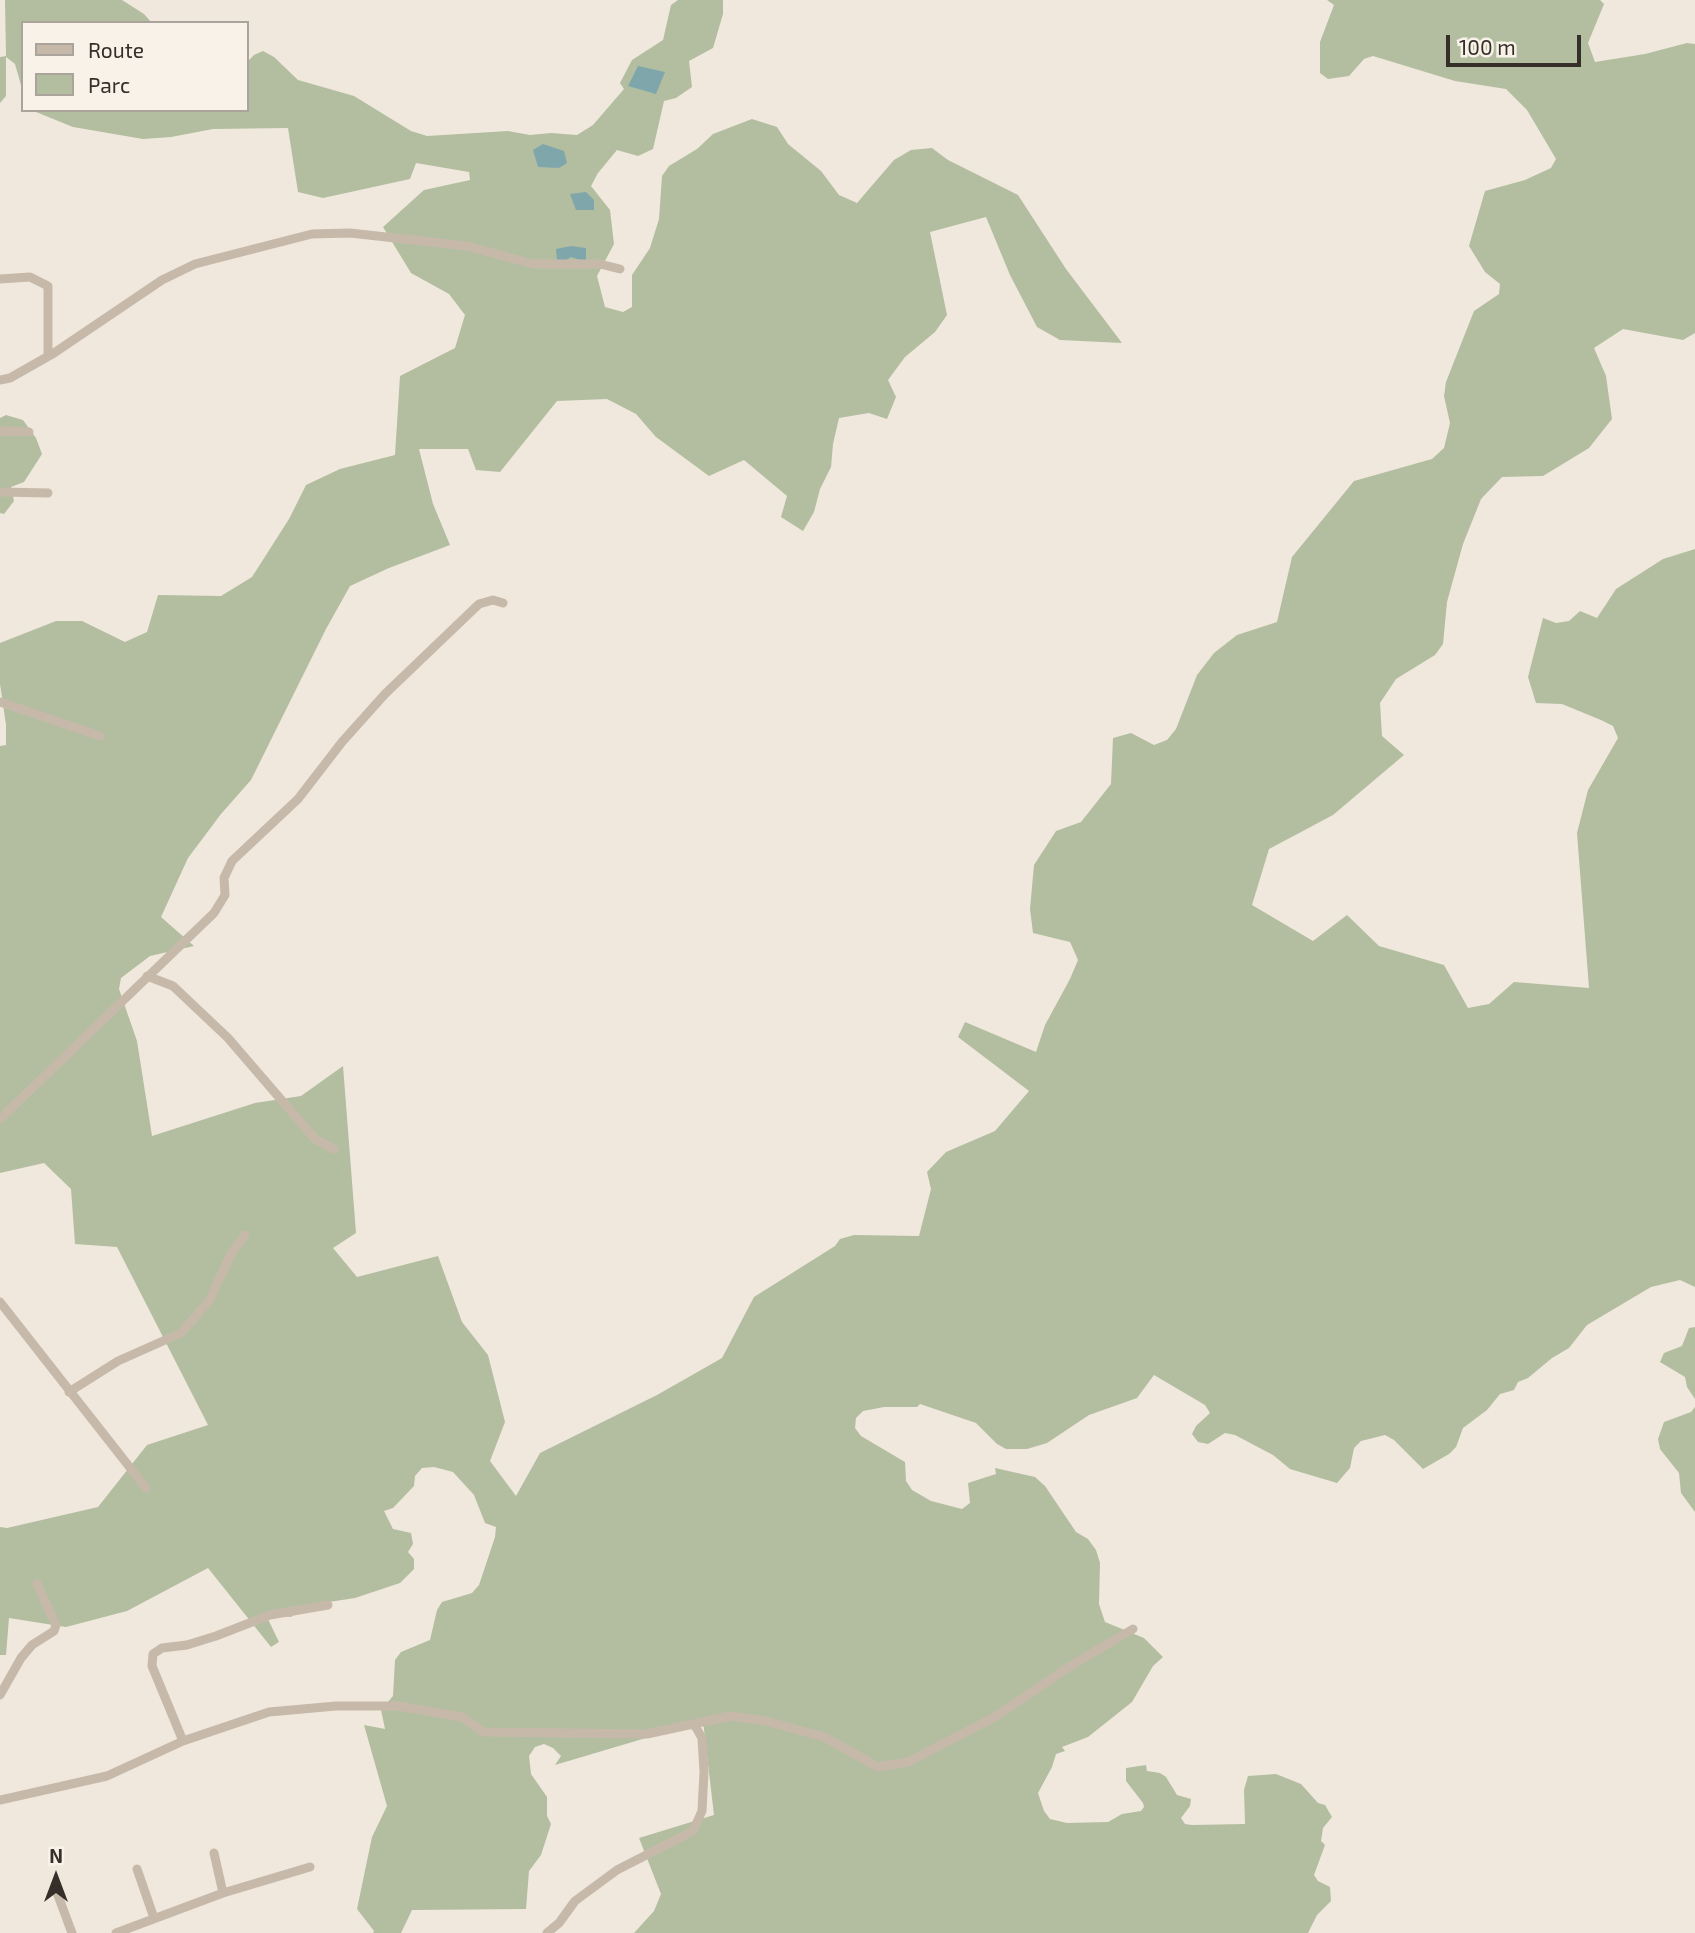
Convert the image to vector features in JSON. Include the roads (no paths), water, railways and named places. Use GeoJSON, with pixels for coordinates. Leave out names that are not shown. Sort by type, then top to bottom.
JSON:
{"type":"FeatureCollection","features":[{"type":"Feature","properties":{"kind":"street"},"geometry":{"type":"LineString","coordinates":[[0,380],[10,378],[48,356],[162,280],[195,264],[312,234],[350,233],[467,246],[533,264],[600,264],[620,269]]}},
{"type":"Feature","properties":{"kind":"street"},"geometry":{"type":"LineString","coordinates":[[0,279],[30,277],[48,286],[48,356]]}},
{"type":"Feature","properties":{"kind":"street"},"geometry":{"type":"LineString","coordinates":[[0,431],[29,432]]}},
{"type":"Feature","properties":{"kind":"street"},"geometry":{"type":"LineString","coordinates":[[0,492],[48,493]]}},
{"type":"Feature","properties":{"kind":"street"},"geometry":{"type":"LineString","coordinates":[[0,1119],[214,913],[225,895],[224,878],[232,861],[298,799],[342,742],[385,694],[479,604],[493,600],[502,603]]}},
{"type":"Feature","properties":{"kind":"street"},"geometry":{"type":"LineString","coordinates":[[0,702],[100,736]]}},
{"type":"Feature","properties":{"kind":"street"},"geometry":{"type":"LineString","coordinates":[[147,976],[173,986],[228,1038],[315,1139],[334,1149]]}},
{"type":"Feature","properties":{"kind":"street"},"geometry":{"type":"LineString","coordinates":[[69,1392],[118,1361],[181,1332],[209,1301],[231,1254],[246,1235]]}},
{"type":"Feature","properties":{"kind":"street"},"geometry":{"type":"LineString","coordinates":[[0,1303],[146,1488]]}},
{"type":"Feature","properties":{"kind":"street"},"geometry":{"type":"LineString","coordinates":[[0,1695],[21,1658],[32,1646],[54,1631],[56,1625],[37,1584]]}},
{"type":"Feature","properties":{"kind":"street"},"geometry":{"type":"LineString","coordinates":[[183,1741],[152,1666],[152,1654],[162,1648],[187,1645],[216,1636],[270,1615],[328,1605]]}},
{"type":"Feature","properties":{"kind":"street"},"geometry":{"type":"LineString","coordinates":[[0,1800],[107,1776],[183,1741],[269,1712],[336,1706],[399,1706],[462,1717],[483,1732],[647,1734],[730,1716],[766,1721],[824,1737],[878,1767],[908,1762],[995,1717],[1067,1668],[1133,1629]]}},
{"type":"Feature","properties":{"kind":"street"},"geometry":{"type":"LineString","coordinates":[[547,1933],[559,1923],[575,1900],[617,1870],[693,1831],[702,1811],[704,1772],[702,1738],[694,1724]]}},
{"type":"Feature","properties":{"kind":"street"},"geometry":{"type":"LineString","coordinates":[[214,1853],[223,1893]]}},
{"type":"Feature","properties":{"kind":"street"},"geometry":{"type":"LineString","coordinates":[[116,1933],[223,1893],[310,1867]]}},
{"type":"Feature","properties":{"kind":"street"},"geometry":{"type":"LineString","coordinates":[[137,1869],[155,1918]]}},
{"type":"Feature","properties":{"kind":"street"},"geometry":{"type":"LineString","coordinates":[[56,1890],[72,1933]]}},
{"type":"Feature","properties":{"kind":"water"},"geometry":{"type":"Polygon","coordinates":[[[638,66],[665,72],[656,94],[628,86],[638,66]]]}},
{"type":"Feature","properties":{"kind":"water"},"geometry":{"type":"Polygon","coordinates":[[[543,144],[564,151],[567,163],[559,168],[538,167],[533,150],[543,144]]]}},
{"type":"Feature","properties":{"kind":"water"},"geometry":{"type":"Polygon","coordinates":[[[586,192],[594,200],[594,210],[576,210],[570,194],[586,192]]]}},
{"type":"Feature","properties":{"kind":"water"},"geometry":{"type":"Polygon","coordinates":[[[571,246],[586,248],[586,262],[571,257],[563,262],[557,260],[556,249],[571,246]]]}}]}
